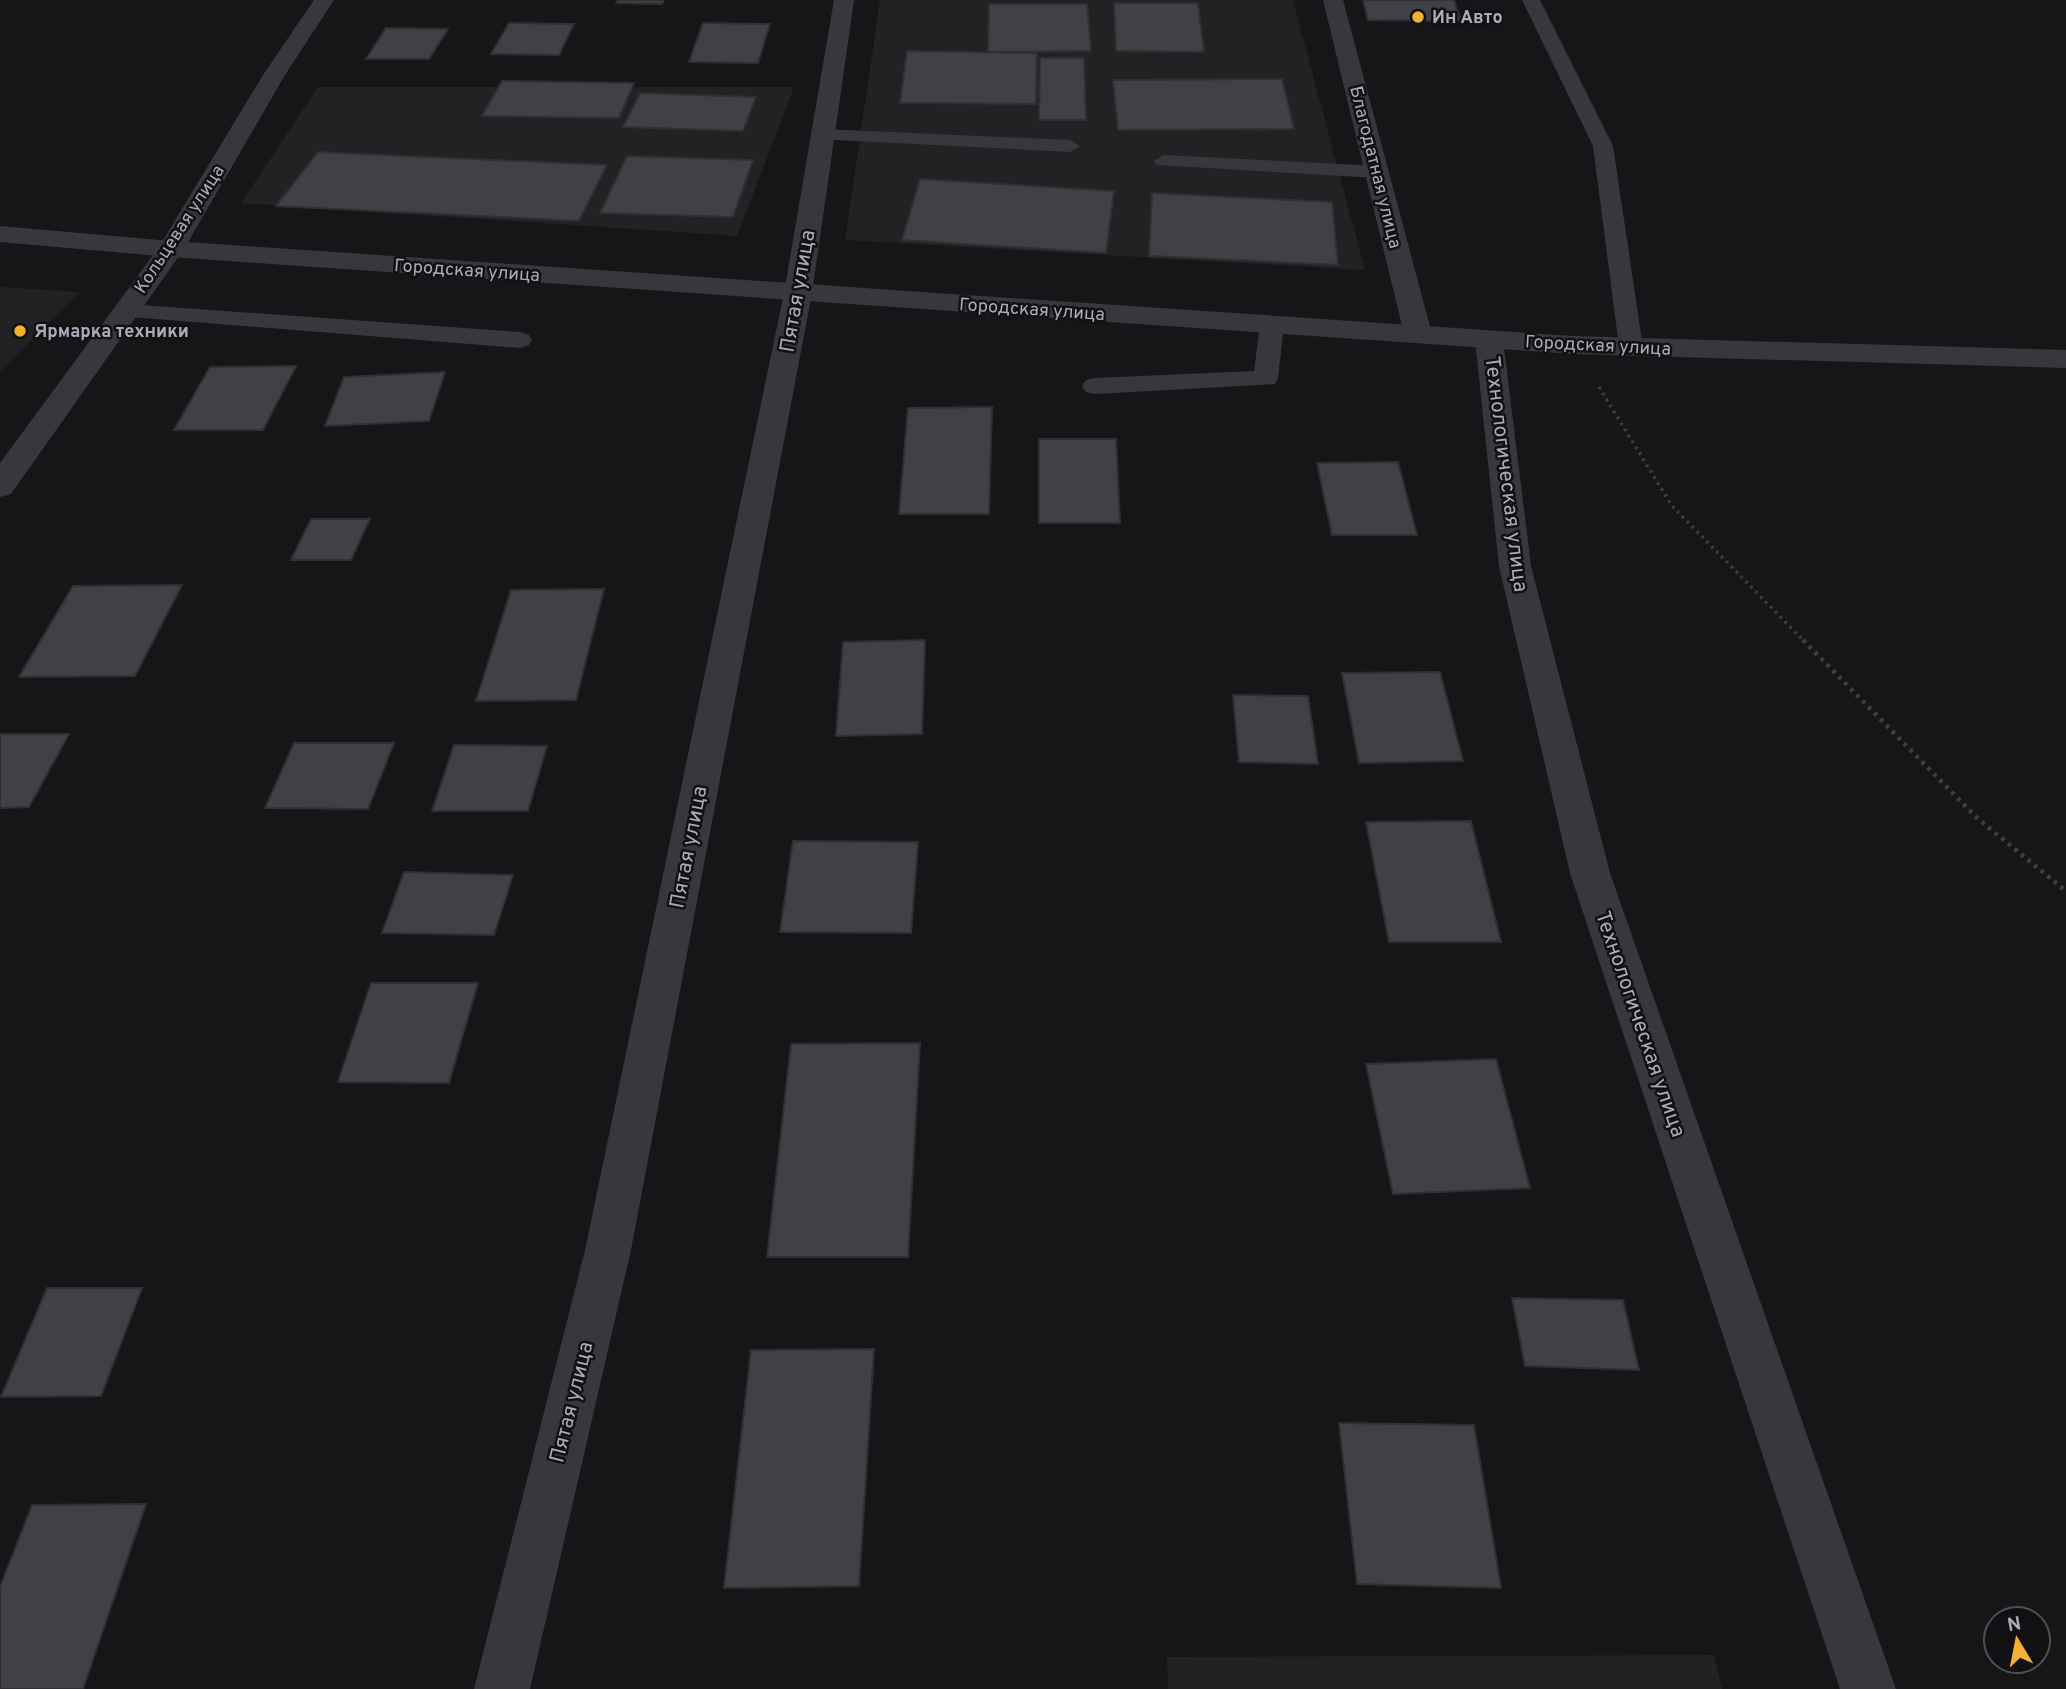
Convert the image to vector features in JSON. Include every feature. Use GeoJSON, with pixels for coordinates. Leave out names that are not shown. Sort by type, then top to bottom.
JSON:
{"type":"FeatureCollection","features":[{"type":"Feature","properties":{"kind":"street","name":"Кольцевая улица"},"geometry":{"type":"LineString","coordinates":[[0,486],[171,249],[274,75],[324,0]]}},
{"type":"Feature","properties":{"kind":"street","name":"Пятая улица"},"geometry":{"type":"LineString","coordinates":[[502,1689],[607,1250],[798,293],[844,0]]}},
{"type":"Feature","properties":{"kind":"street","name":"Благодатная улица"},"geometry":{"type":"LineString","coordinates":[[1333,0],[1418,334]]}},
{"type":"Feature","properties":{"kind":"street","name":"Городская улица"},"geometry":{"type":"LineString","coordinates":[[0,234],[171,249],[1489,340],[1631,347],[2066,359]]}},
{"type":"Feature","properties":{"kind":"street","name":"Технологическая улица"},"geometry":{"type":"LineString","coordinates":[[1489,340],[1514,566],[1590,873],[1868,1689]]}},
{"type":"Feature","properties":{"kind":"lane"},"geometry":{"type":"LineString","coordinates":[[1531,0],[1603,146],[1631,347]]}},
{"type":"Feature","properties":{"kind":"lane"},"geometry":{"type":"LineString","coordinates":[[823,135],[1070,146]]}},
{"type":"Feature","properties":{"kind":"lane"},"geometry":{"type":"LineString","coordinates":[[1164,161],[1378,172]]}},
{"type":"Feature","properties":{"kind":"lane"},"geometry":{"type":"LineString","coordinates":[[126,311],[520,340]]}},
{"type":"Feature","properties":{"kind":"lane"},"geometry":{"type":"LineString","coordinates":[[1095,386],[1266,378],[1272,325]]}},
{"type":"Feature","properties":{"kind":"path"},"geometry":{"type":"LineString","coordinates":[[1573,345],[1672,506],[1977,818],[2066,891]]}},
{"type":"Feature","properties":{"kind":"shaded area"},"geometry":{"type":"Polygon","coordinates":[[[880,0],[1293,0],[1365,270],[845,240],[880,0]]]}},
{"type":"Feature","properties":{"kind":"shaded area"},"geometry":{"type":"Polygon","coordinates":[[[318,87],[794,87],[737,236],[241,203],[318,87]]]}},
{"type":"Feature","properties":{"kind":"shaded area","name":"Ярмарка техники"},"geometry":{"type":"Polygon","coordinates":[[[0,287],[79,292],[0,371],[0,287]]]}},
{"type":"Feature","properties":{"kind":"shaded area"},"geometry":{"type":"Polygon","coordinates":[[[1714,1655],[1722,1689],[1168,1689],[1167,1657],[1714,1655]]]}},
{"type":"Feature","properties":{"kind":"building"},"geometry":{"type":"Polygon","coordinates":[[[618,0],[664,0],[662,4],[616,3],[618,0]]]}},
{"type":"Feature","properties":{"kind":"building"},"geometry":{"type":"Polygon","coordinates":[[[1363,0],[1454,0],[1461,21],[1368,20],[1363,0]]]}},
{"type":"Feature","properties":{"kind":"building"},"geometry":{"type":"Polygon","coordinates":[[[1114,3],[1198,3],[1204,52],[1116,51],[1114,3]]]}},
{"type":"Feature","properties":{"kind":"building"},"geometry":{"type":"Polygon","coordinates":[[[989,4],[1087,4],[1091,51],[988,52],[989,4]]]}},
{"type":"Feature","properties":{"kind":"building"},"geometry":{"type":"Polygon","coordinates":[[[509,23],[574,24],[559,55],[491,54],[509,23]]]}},
{"type":"Feature","properties":{"kind":"building"},"geometry":{"type":"Polygon","coordinates":[[[703,23],[770,24],[758,63],[689,62],[703,23]]]}},
{"type":"Feature","properties":{"kind":"building"},"geometry":{"type":"Polygon","coordinates":[[[386,28],[448,29],[429,59],[366,59],[386,28]]]}},
{"type":"Feature","properties":{"kind":"building"},"geometry":{"type":"Polygon","coordinates":[[[907,51],[1037,53],[1036,104],[900,103],[907,51]]]}},
{"type":"Feature","properties":{"kind":"building"},"geometry":{"type":"Polygon","coordinates":[[[1040,58],[1084,58],[1086,120],[1039,120],[1040,58]]]}},
{"type":"Feature","properties":{"kind":"building"},"geometry":{"type":"Polygon","coordinates":[[[1282,79],[1294,129],[1118,130],[1113,80],[1282,79]]]}},
{"type":"Feature","properties":{"kind":"building"},"geometry":{"type":"Polygon","coordinates":[[[502,81],[634,83],[619,118],[482,116],[502,81]]]}},
{"type":"Feature","properties":{"kind":"building"},"geometry":{"type":"Polygon","coordinates":[[[640,93],[756,97],[743,131],[623,127],[640,93]]]}},
{"type":"Feature","properties":{"kind":"building"},"geometry":{"type":"Polygon","coordinates":[[[318,152],[607,165],[579,221],[276,206],[318,152]]]}},
{"type":"Feature","properties":{"kind":"building"},"geometry":{"type":"Polygon","coordinates":[[[627,156],[753,160],[733,217],[600,213],[627,156]]]}},
{"type":"Feature","properties":{"kind":"building"},"geometry":{"type":"Polygon","coordinates":[[[920,179],[1114,191],[1106,253],[902,240],[920,179]]]}},
{"type":"Feature","properties":{"kind":"building"},"geometry":{"type":"Polygon","coordinates":[[[1152,193],[1332,202],[1338,265],[1149,256],[1152,193]]]}},
{"type":"Feature","properties":{"kind":"building"},"geometry":{"type":"Polygon","coordinates":[[[296,366],[263,430],[174,430],[210,367],[296,366]]]}},
{"type":"Feature","properties":{"kind":"building"},"geometry":{"type":"Polygon","coordinates":[[[445,372],[429,421],[325,426],[344,377],[445,372]]]}},
{"type":"Feature","properties":{"kind":"building"},"geometry":{"type":"Polygon","coordinates":[[[992,407],[989,514],[899,514],[908,408],[992,407]]]}},
{"type":"Feature","properties":{"kind":"building"},"geometry":{"type":"Polygon","coordinates":[[[1039,439],[1116,439],[1120,523],[1039,523],[1039,439]]]}},
{"type":"Feature","properties":{"kind":"building"},"geometry":{"type":"Polygon","coordinates":[[[1398,462],[1417,535],[1332,535],[1317,463],[1398,462]]]}},
{"type":"Feature","properties":{"kind":"building"},"geometry":{"type":"Polygon","coordinates":[[[311,519],[370,519],[351,560],[291,560],[311,519]]]}},
{"type":"Feature","properties":{"kind":"building"},"geometry":{"type":"Polygon","coordinates":[[[182,585],[135,676],[19,677],[73,586],[182,585]]]}},
{"type":"Feature","properties":{"kind":"building"},"geometry":{"type":"Polygon","coordinates":[[[604,589],[576,700],[476,701],[511,590],[604,589]]]}},
{"type":"Feature","properties":{"kind":"building"},"geometry":{"type":"Polygon","coordinates":[[[925,640],[922,734],[836,736],[843,642],[925,640]]]}},
{"type":"Feature","properties":{"kind":"building"},"geometry":{"type":"Polygon","coordinates":[[[1440,672],[1463,761],[1359,763],[1342,673],[1440,672]]]}},
{"type":"Feature","properties":{"kind":"building"},"geometry":{"type":"Polygon","coordinates":[[[1233,695],[1308,696],[1318,764],[1239,762],[1233,695]]]}},
{"type":"Feature","properties":{"kind":"building"},"geometry":{"type":"Polygon","coordinates":[[[0,734],[69,734],[29,807],[0,808],[0,734]]]}},
{"type":"Feature","properties":{"kind":"building"},"geometry":{"type":"Polygon","coordinates":[[[294,743],[394,743],[368,809],[265,808],[294,743]]]}},
{"type":"Feature","properties":{"kind":"building"},"geometry":{"type":"Polygon","coordinates":[[[454,745],[547,746],[528,811],[432,811],[454,745]]]}},
{"type":"Feature","properties":{"kind":"building"},"geometry":{"type":"Polygon","coordinates":[[[1471,821],[1501,942],[1389,942],[1366,822],[1471,821]]]}},
{"type":"Feature","properties":{"kind":"building"},"geometry":{"type":"Polygon","coordinates":[[[793,841],[918,842],[911,933],[780,932],[793,841]]]}},
{"type":"Feature","properties":{"kind":"building"},"geometry":{"type":"Polygon","coordinates":[[[404,872],[513,875],[494,935],[382,933],[404,872]]]}},
{"type":"Feature","properties":{"kind":"building"},"geometry":{"type":"Polygon","coordinates":[[[371,983],[478,983],[449,1083],[338,1082],[371,983]]]}},
{"type":"Feature","properties":{"kind":"building"},"geometry":{"type":"Polygon","coordinates":[[[920,1043],[908,1257],[767,1257],[791,1044],[920,1043]]]}},
{"type":"Feature","properties":{"kind":"building"},"geometry":{"type":"Polygon","coordinates":[[[1496,1059],[1530,1188],[1393,1194],[1366,1064],[1496,1059]]]}},
{"type":"Feature","properties":{"kind":"building"},"geometry":{"type":"Polygon","coordinates":[[[47,1288],[142,1288],[101,1396],[1,1397],[47,1288]]]}},
{"type":"Feature","properties":{"kind":"building"},"geometry":{"type":"Polygon","coordinates":[[[1512,1298],[1623,1300],[1639,1370],[1525,1366],[1512,1298]]]}},
{"type":"Feature","properties":{"kind":"building"},"geometry":{"type":"Polygon","coordinates":[[[874,1349],[859,1586],[724,1588],[751,1350],[874,1349]]]}},
{"type":"Feature","properties":{"kind":"building"},"geometry":{"type":"Polygon","coordinates":[[[1339,1423],[1474,1425],[1501,1588],[1357,1584],[1339,1423]]]}},
{"type":"Feature","properties":{"kind":"building"},"geometry":{"type":"Polygon","coordinates":[[[146,1504],[83,1689],[0,1689],[0,1587],[32,1505],[146,1504]]]}},
{"type":"Feature","properties":{"kind":"place","name":"Ин Авто"},"geometry":{"type":"Point","coordinates":[1418,17]}},
{"type":"Feature","properties":{"kind":"place","name":"Ярмарка техники"},"geometry":{"type":"Point","coordinates":[20,331]}}]}
